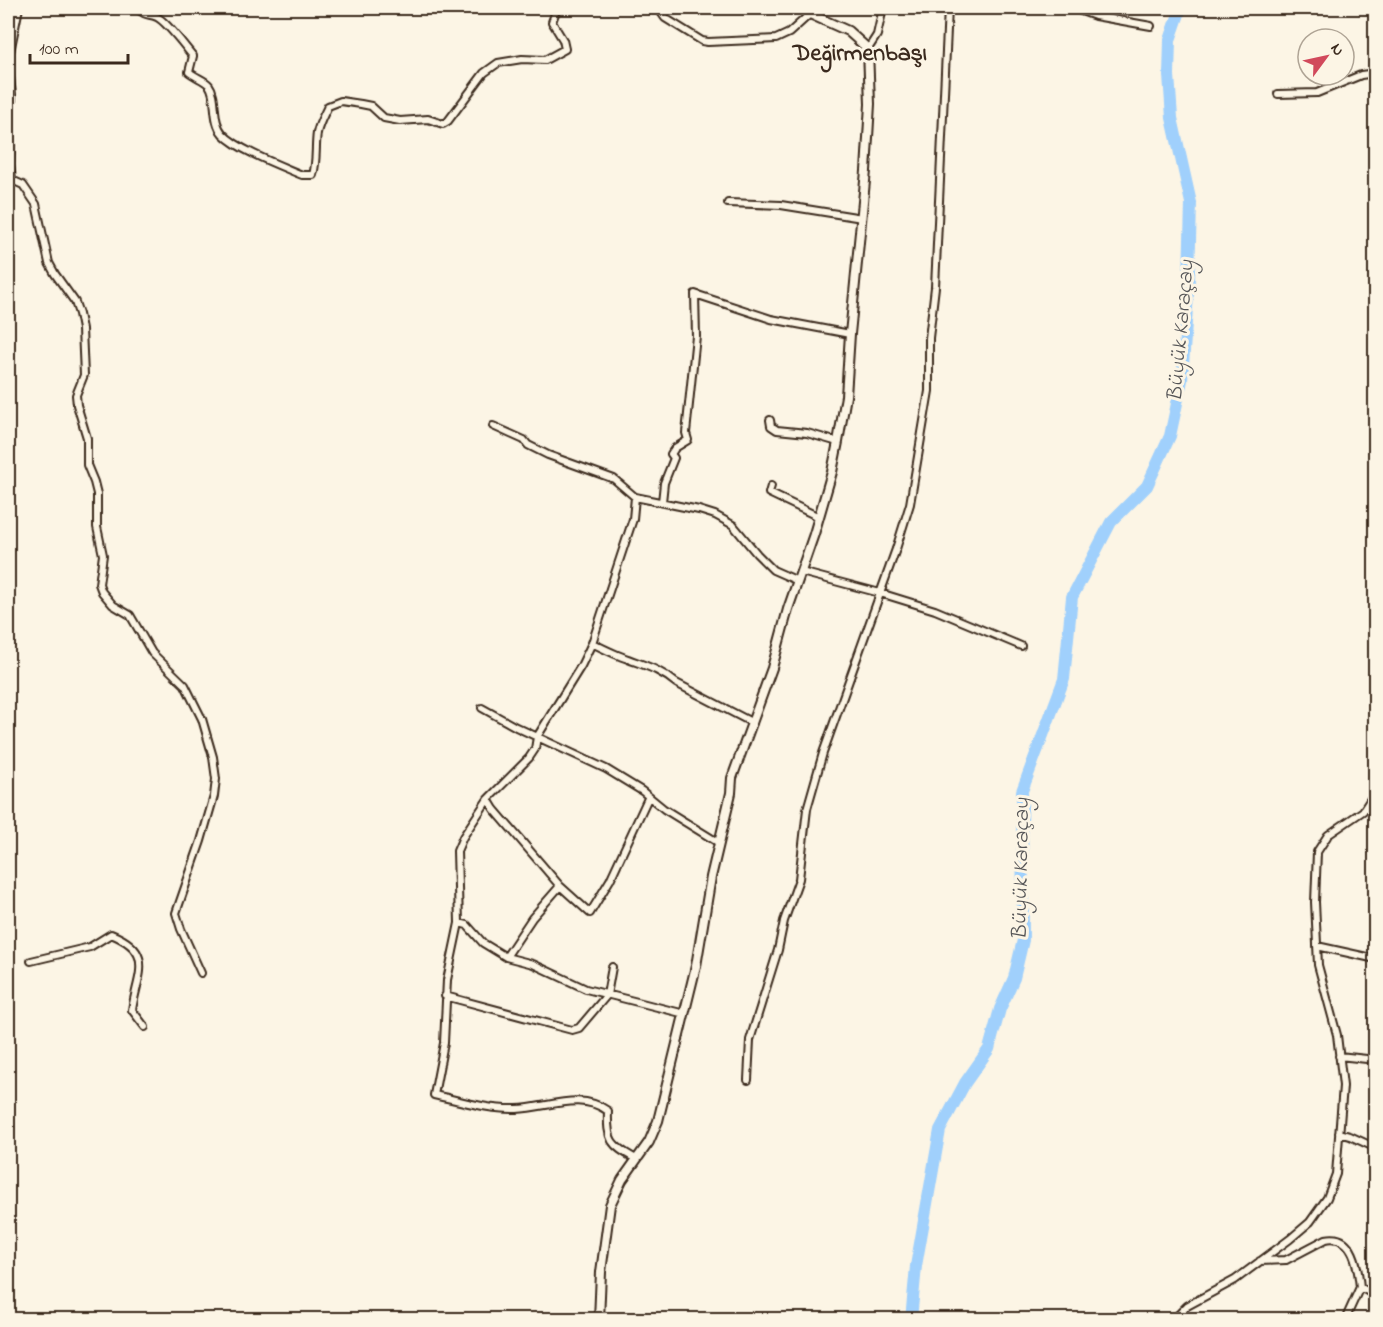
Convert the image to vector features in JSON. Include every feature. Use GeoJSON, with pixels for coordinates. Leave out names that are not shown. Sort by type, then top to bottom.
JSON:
{"type":"FeatureCollection","features":[{"type":"Feature","properties":{"kind":"street"},"geometry":{"type":"LineString","coordinates":[[19,8],[9,68],[12,95],[10,164],[12,180],[23,185],[36,204],[49,263],[75,302],[79,314],[84,375],[76,395],[87,438],[87,465],[97,494],[97,527],[103,555],[99,584],[102,592],[113,605],[130,615],[152,653],[185,685],[202,719],[213,757],[216,779],[214,796],[176,913],[201,973]]}},
{"type":"Feature","properties":{"kind":"street"},"geometry":{"type":"LineString","coordinates":[[136,8],[146,15],[158,18],[193,56],[189,72],[208,83],[217,124],[223,134],[240,146],[302,175],[313,176],[317,134],[328,106],[341,101],[361,104],[371,106],[384,118],[400,121],[428,119],[443,124],[484,73],[498,63],[522,59],[545,60],[565,49],[563,40],[552,22],[557,8]]}},
{"type":"Feature","properties":{"kind":"street"},"geometry":{"type":"LineString","coordinates":[[658,8],[665,18],[702,41],[708,42],[776,39],[789,33],[808,11],[848,31],[868,49]]}},
{"type":"Feature","properties":{"kind":"street"},"geometry":{"type":"LineString","coordinates":[[599,1320],[601,1272],[610,1205],[622,1180],[649,1142],[658,1121],[696,966],[707,897],[731,793],[732,778],[753,723],[819,517],[838,442],[846,396],[862,218],[870,104],[868,49],[877,35],[883,8]]}},
{"type":"Feature","properties":{"kind":"street"},"geometry":{"type":"LineString","coordinates":[[748,1080],[750,1040],[778,950],[784,921],[799,879],[807,809],[824,753],[910,504],[929,391],[929,338],[934,287],[948,8]]}},
{"type":"Feature","properties":{"kind":"street"},"geometry":{"type":"LineString","coordinates":[[1073,8],[1095,16],[1151,26]]}},
{"type":"Feature","properties":{"kind":"street"},"geometry":{"type":"LineString","coordinates":[[1278,94],[1317,93],[1361,75],[1376,73]]}},
{"type":"Feature","properties":{"kind":"street"},"geometry":{"type":"LineString","coordinates":[[728,203],[782,205],[862,218]]}},
{"type":"Feature","properties":{"kind":"street"},"geometry":{"type":"LineString","coordinates":[[663,502],[664,483],[674,458],[671,454],[675,448],[688,440],[686,433],[696,336],[695,294],[771,319],[850,334]]}},
{"type":"Feature","properties":{"kind":"street"},"geometry":{"type":"LineString","coordinates":[[770,420],[771,426],[777,430],[807,434],[838,442]]}},
{"type":"Feature","properties":{"kind":"street"},"geometry":{"type":"LineString","coordinates":[[493,426],[524,440],[528,445],[548,455],[614,479],[635,497],[699,510],[724,519],[733,525],[773,570],[798,581]]}},
{"type":"Feature","properties":{"kind":"street"},"geometry":{"type":"LineString","coordinates":[[771,486],[769,493],[819,517]]}},
{"type":"Feature","properties":{"kind":"street"},"geometry":{"type":"LineString","coordinates":[[635,497],[633,519],[592,644],[581,666],[537,738],[535,749],[529,758],[488,799],[463,837],[457,851],[459,923],[445,996],[444,1043],[434,1095],[483,1106],[518,1109],[580,1100],[599,1104],[608,1111],[607,1132],[613,1143],[636,1159]]}},
{"type":"Feature","properties":{"kind":"street"},"geometry":{"type":"LineString","coordinates":[[801,572],[880,592],[935,610],[1021,646]]}},
{"type":"Feature","properties":{"kind":"street"},"geometry":{"type":"LineString","coordinates":[[592,644],[629,660],[650,666],[666,674],[676,683],[753,723]]}},
{"type":"Feature","properties":{"kind":"street"},"geometry":{"type":"LineString","coordinates":[[482,708],[537,738],[606,769],[719,843]]}},
{"type":"Feature","properties":{"kind":"street"},"geometry":{"type":"LineString","coordinates":[[1173,1320],[1187,1306],[1235,1280],[1310,1222],[1327,1198],[1336,1174],[1343,1086],[1337,1035],[1318,965],[1315,902],[1317,852],[1328,835],[1363,811],[1376,791]]}},
{"type":"Feature","properties":{"kind":"street"},"geometry":{"type":"LineString","coordinates":[[488,799],[560,886],[590,913],[610,880],[648,798]]}},
{"type":"Feature","properties":{"kind":"street"},"geometry":{"type":"LineString","coordinates":[[506,957],[532,918],[560,886]]}},
{"type":"Feature","properties":{"kind":"street"},"geometry":{"type":"LineString","coordinates":[[459,923],[467,925],[483,943],[506,957],[533,964],[586,989],[685,1014]]}},
{"type":"Feature","properties":{"kind":"street"},"geometry":{"type":"LineString","coordinates":[[31,961],[90,947],[111,934],[126,940],[140,959],[141,968],[132,1010],[145,1027]]}},
{"type":"Feature","properties":{"kind":"street"},"geometry":{"type":"LineString","coordinates":[[1317,946],[1376,959]]}},
{"type":"Feature","properties":{"kind":"street"},"geometry":{"type":"LineString","coordinates":[[445,996],[572,1030],[579,1028],[607,995],[612,967]]}},
{"type":"Feature","properties":{"kind":"street"},"geometry":{"type":"LineString","coordinates":[[1339,1056],[1376,1060]]}},
{"type":"Feature","properties":{"kind":"street"},"geometry":{"type":"LineString","coordinates":[[1339,1133],[1376,1148]]}},
{"type":"Feature","properties":{"kind":"street"},"geometry":{"type":"LineString","coordinates":[[1260,1261],[1286,1260],[1326,1239],[1332,1238],[1344,1242],[1351,1248],[1358,1270],[1360,1287],[1345,1320]]}},
{"type":"Feature","properties":{"kind":"street"},"geometry":{"type":"LineString","coordinates":[[1360,1287],[1376,1296]]}},
{"type":"Feature","properties":{"kind":"waterway","name":"Büyük Karaçay"},"geometry":{"type":"LineString","coordinates":[[911,1320],[916,1266],[940,1130],[965,1083],[989,1049],[1000,1009],[1014,978],[1023,940],[1022,791],[1064,679],[1072,597],[1111,522],[1147,486],[1170,436],[1182,380],[1189,279],[1191,203],[1172,118],[1169,75],[1170,40],[1181,8]]}},
{"type":"Feature","properties":{"kind":"district","name":"Değirmenbaşı"},"geometry":{"type":"Point","coordinates":[860,54]}}]}
